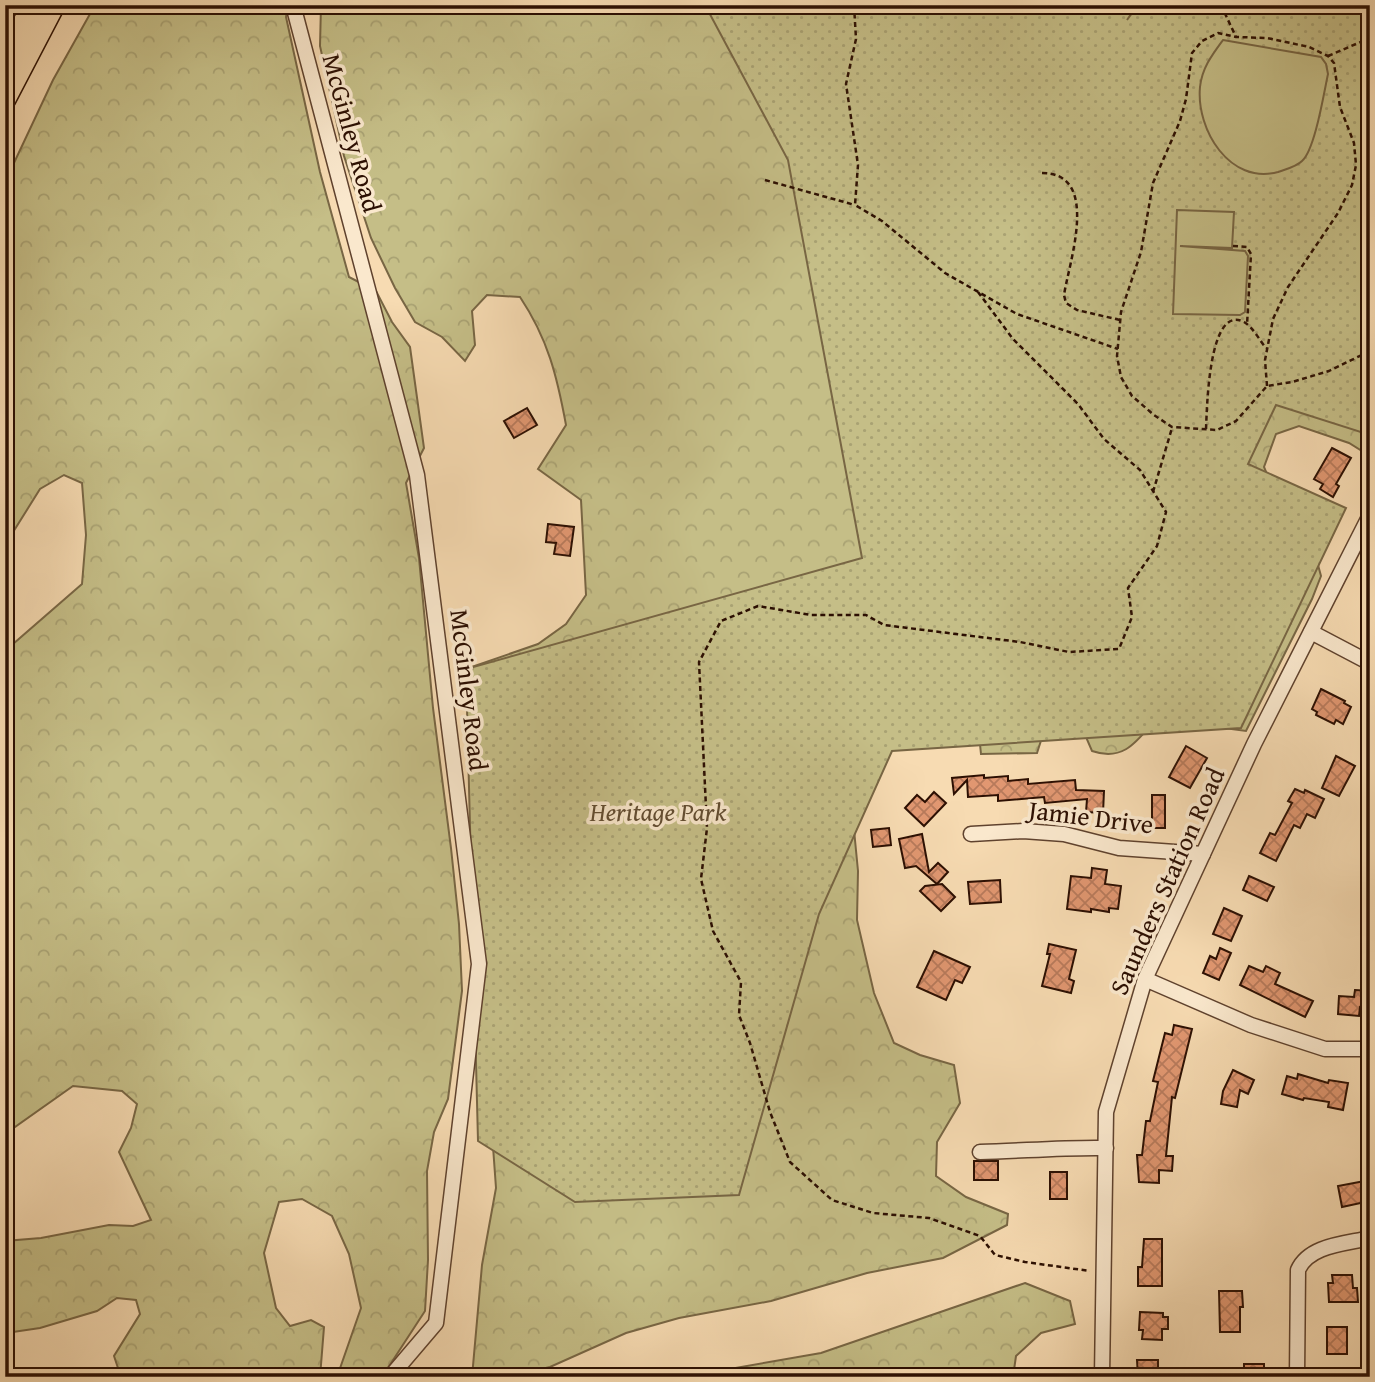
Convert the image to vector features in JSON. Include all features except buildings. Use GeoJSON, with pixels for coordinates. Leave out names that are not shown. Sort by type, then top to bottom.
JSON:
{"type":"FeatureCollection","features":[{"type":"Feature","properties":{"kind":"highway"},"geometry":{"type":"LineString","coordinates":[[5,58],[33,5]]}},
{"type":"Feature","properties":{"kind":"highway"},"geometry":{"type":"LineString","coordinates":[[5,99],[54,5]]}},
{"type":"Feature","properties":{"kind":"street","name":"McGinley Road"},"geometry":{"type":"LineString","coordinates":[[293,5],[417,475],[479,964],[436,1323],[390,1377]]}},
{"type":"Feature","properties":{"kind":"street","name":"Saunders Station Road"},"geometry":{"type":"LineString","coordinates":[[1102,1377],[1107,1112],[1145,979],[1254,744],[1370,515]]}},
{"type":"Feature","properties":{"kind":"street"},"geometry":{"type":"LineString","coordinates":[[1311,632],[1370,663]]}},
{"type":"Feature","properties":{"kind":"street","name":"Jamie Drive"},"geometry":{"type":"LineString","coordinates":[[971,834],[1023,831],[1064,834],[1119,848],[1203,854]]}},
{"type":"Feature","properties":{"kind":"street"},"geometry":{"type":"LineString","coordinates":[[1145,979],[1251,1025],[1325,1049],[1370,1049]]}},
{"type":"Feature","properties":{"kind":"street"},"geometry":{"type":"LineString","coordinates":[[980,1152],[1041,1151],[1063,1147],[1106,1148]]}},
{"type":"Feature","properties":{"kind":"street"},"geometry":{"type":"LineString","coordinates":[[1297,1377],[1298,1270],[1302,1261],[1313,1251],[1370,1238]]}},
{"type":"Feature","properties":{"kind":"path"},"geometry":{"type":"LineString","coordinates":[[854,5],[856,39],[846,84],[858,155],[855,205]]}},
{"type":"Feature","properties":{"kind":"path"},"geometry":{"type":"LineString","coordinates":[[1221,5],[1236,37]]}},
{"type":"Feature","properties":{"kind":"path"},"geometry":{"type":"LineString","coordinates":[[1267,386],[1266,348],[1273,320],[1288,287],[1338,213],[1352,185],[1356,165],[1354,144],[1340,107],[1334,63],[1328,56],[1309,47],[1267,38],[1236,37],[1218,33],[1202,41],[1192,53],[1180,121],[1153,183],[1141,252],[1120,320],[1118,349],[1121,377],[1132,396],[1172,427],[1217,430],[1236,421],[1267,386],[1329,371],[1370,351]]}},
{"type":"Feature","properties":{"kind":"path"},"geometry":{"type":"LineString","coordinates":[[1328,56],[1370,38]]}},
{"type":"Feature","properties":{"kind":"path"},"geometry":{"type":"LineString","coordinates":[[1042,173],[1051,173],[1064,179],[1072,188],[1077,204],[1078,224],[1064,295],[1066,303],[1077,310],[1120,320]]}},
{"type":"Feature","properties":{"kind":"path"},"geometry":{"type":"LineString","coordinates":[[765,180],[855,205],[882,221],[946,273],[1017,314],[1118,349]]}},
{"type":"Feature","properties":{"kind":"path"},"geometry":{"type":"LineString","coordinates":[[1233,246],[1247,247],[1251,254],[1247,325]]}},
{"type":"Feature","properties":{"kind":"path"},"geometry":{"type":"LineString","coordinates":[[978,292],[1013,340],[1078,404],[1104,439],[1140,470],[1166,512],[1157,546],[1128,588],[1132,617],[1119,649],[1069,652],[1020,642],[884,625],[866,615],[811,615],[758,606],[721,621],[699,662],[707,828],[701,879],[713,931],[741,982],[739,1015],[770,1112],[790,1162],[832,1200],[873,1213],[929,1219],[980,1236],[995,1255],[1104,1273]]}},
{"type":"Feature","properties":{"kind":"path"},"geometry":{"type":"LineString","coordinates":[[1206,429],[1208,385],[1219,334],[1225,325],[1236,320],[1247,325],[1266,348]]}},
{"type":"Feature","properties":{"kind":"path"},"geometry":{"type":"LineString","coordinates":[[1153,492],[1172,427]]}},
{"type":"Feature","properties":{"kind":"green space"},"geometry":{"type":"Polygon","coordinates":[[[95,5],[288,5],[286,17],[320,172],[349,277],[376,291],[392,322],[410,347],[424,448],[406,483],[419,558],[433,708],[451,848],[459,924],[462,991],[448,1099],[434,1132],[427,1171],[428,1260],[425,1311],[382,1377],[337,1377],[361,1308],[349,1254],[332,1216],[302,1199],[279,1202],[264,1253],[276,1308],[290,1326],[311,1320],[324,1327],[320,1377],[121,1377],[114,1356],[140,1314],[136,1300],[117,1298],[97,1311],[40,1328],[13,1332],[5,1330],[5,1241],[41,1238],[109,1225],[133,1226],[151,1220],[119,1152],[131,1128],[137,1104],[122,1091],[73,1086],[5,1134],[5,651],[82,584],[86,535],[82,483],[64,475],[40,489],[5,545],[5,182],[53,80],[95,5]]]}},
{"type":"Feature","properties":{"kind":"green space"},"geometry":{"type":"Polygon","coordinates":[[[321,5],[1370,5],[1370,126],[1258,407],[1370,386],[1370,456],[1349,443],[1299,426],[1276,434],[1264,467],[1282,509],[1312,543],[1321,576],[1246,731],[1156,719],[1129,747],[1121,752],[1103,754],[1092,751],[1064,686],[1046,725],[1037,753],[981,754],[978,724],[476,734],[466,669],[538,644],[566,624],[586,595],[581,500],[538,469],[566,425],[563,407],[544,343],[520,297],[487,295],[472,311],[475,345],[465,361],[442,337],[415,322],[371,238],[344,156],[320,46],[321,5]]]}},
{"type":"Feature","properties":{"kind":"green space","name":"Heritage Park"},"geometry":{"type":"Polygon","coordinates":[[[705,5],[1137,5],[1127,20],[1138,5],[1370,5],[1370,435],[1276,405],[1248,464],[1346,508],[1241,728],[892,751],[819,914],[739,1195],[575,1202],[478,1141],[466,669],[862,558],[788,160],[705,5]]]}},
{"type":"Feature","properties":{"kind":"green space"},"geometry":{"type":"Polygon","coordinates":[[[1223,40],[1321,57],[1326,64],[1328,74],[1315,133],[1307,155],[1297,165],[1278,172],[1261,174],[1245,170],[1231,162],[1210,136],[1200,104],[1200,87],[1205,68],[1223,40]]]}},
{"type":"Feature","properties":{"kind":"green space"},"geometry":{"type":"Polygon","coordinates":[[[1177,210],[1234,212],[1232,248],[1180,246],[1245,251],[1248,256],[1245,312],[1240,315],[1173,314],[1177,210]]]}},
{"type":"Feature","properties":{"kind":"green space"},"geometry":{"type":"Polygon","coordinates":[[[851,799],[858,871],[857,920],[874,993],[894,1043],[920,1055],[954,1065],[960,1103],[937,1142],[936,1176],[966,1197],[1008,1214],[1007,1225],[943,1258],[867,1273],[771,1301],[679,1318],[626,1333],[550,1367],[507,1377],[472,1377],[482,1265],[496,1188],[489,1091],[851,799]]]}},
{"type":"Feature","properties":{"kind":"green space"},"geometry":{"type":"Polygon","coordinates":[[[1025,1283],[1070,1301],[1075,1324],[1041,1333],[1016,1356],[1013,1377],[684,1377],[821,1353],[1025,1283]]]}}]}
